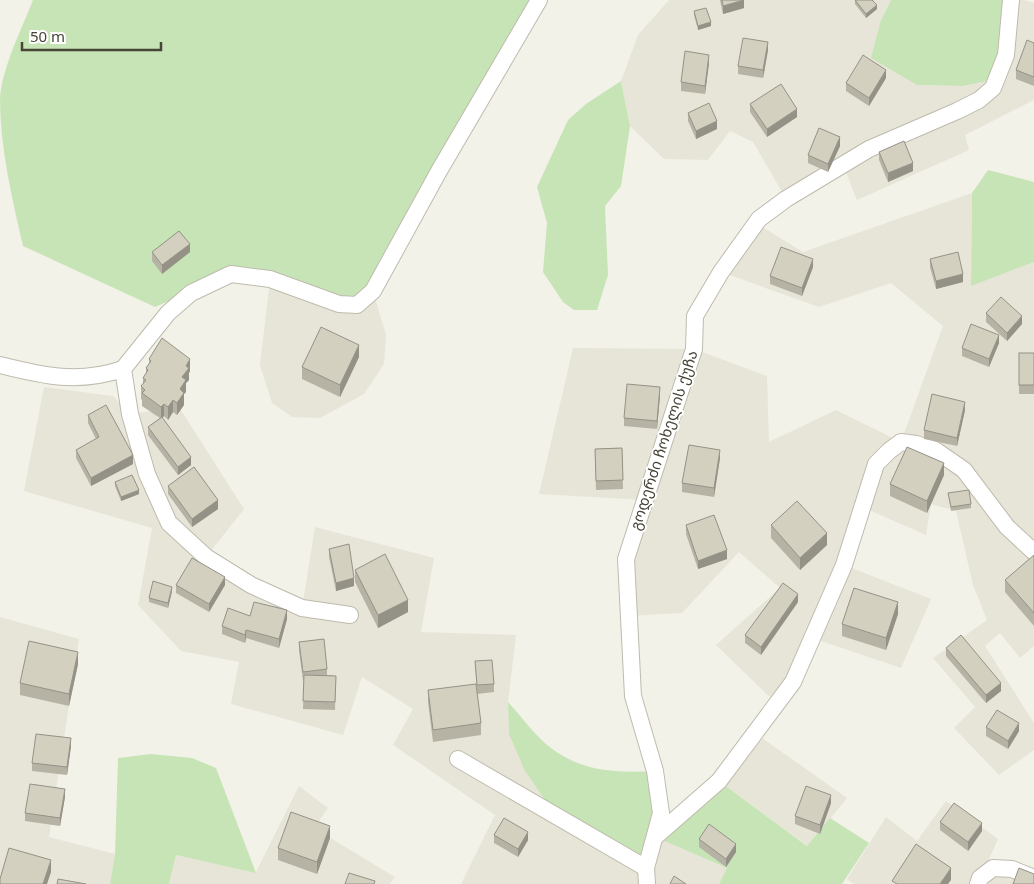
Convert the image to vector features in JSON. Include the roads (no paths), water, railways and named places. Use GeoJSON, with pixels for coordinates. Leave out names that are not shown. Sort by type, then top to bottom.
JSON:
{"type":"FeatureCollection","features":[{"type":"Feature","properties":{"kind":"street"},"geometry":{"type":"LineString","coordinates":[[0,365],[46,377],[98,377],[123,369],[168,313],[191,292],[231,274],[270,279],[339,304],[357,305],[373,291],[539,0]]}},
{"type":"Feature","properties":{"kind":"street","name":"გოდერძი ჩოხელის ქუჩა"},"geometry":{"type":"LineString","coordinates":[[646,876],[661,813],[655,771],[633,696],[626,559],[694,348],[695,316],[721,272],[759,219],[786,199],[869,149],[964,108],[979,100],[993,88],[1006,55],[1011,0]]}},
{"type":"Feature","properties":{"kind":"street"},"geometry":{"type":"LineString","coordinates":[[123,369],[130,414],[147,474],[169,523],[206,557],[251,585],[302,608],[350,615]]}},
{"type":"Feature","properties":{"kind":"street"},"geometry":{"type":"LineString","coordinates":[[655,837],[719,781],[793,682],[844,565],[876,464],[888,450],[901,442],[916,444],[935,450],[964,470],[1007,527],[1034,552]]}},
{"type":"Feature","properties":{"kind":"street"},"geometry":{"type":"LineString","coordinates":[[458,759],[646,876]]}},
{"type":"Feature","properties":{"kind":"street"},"geometry":{"type":"LineString","coordinates":[[978,884],[980,878],[993,868],[1012,869],[1034,878]]}}]}
